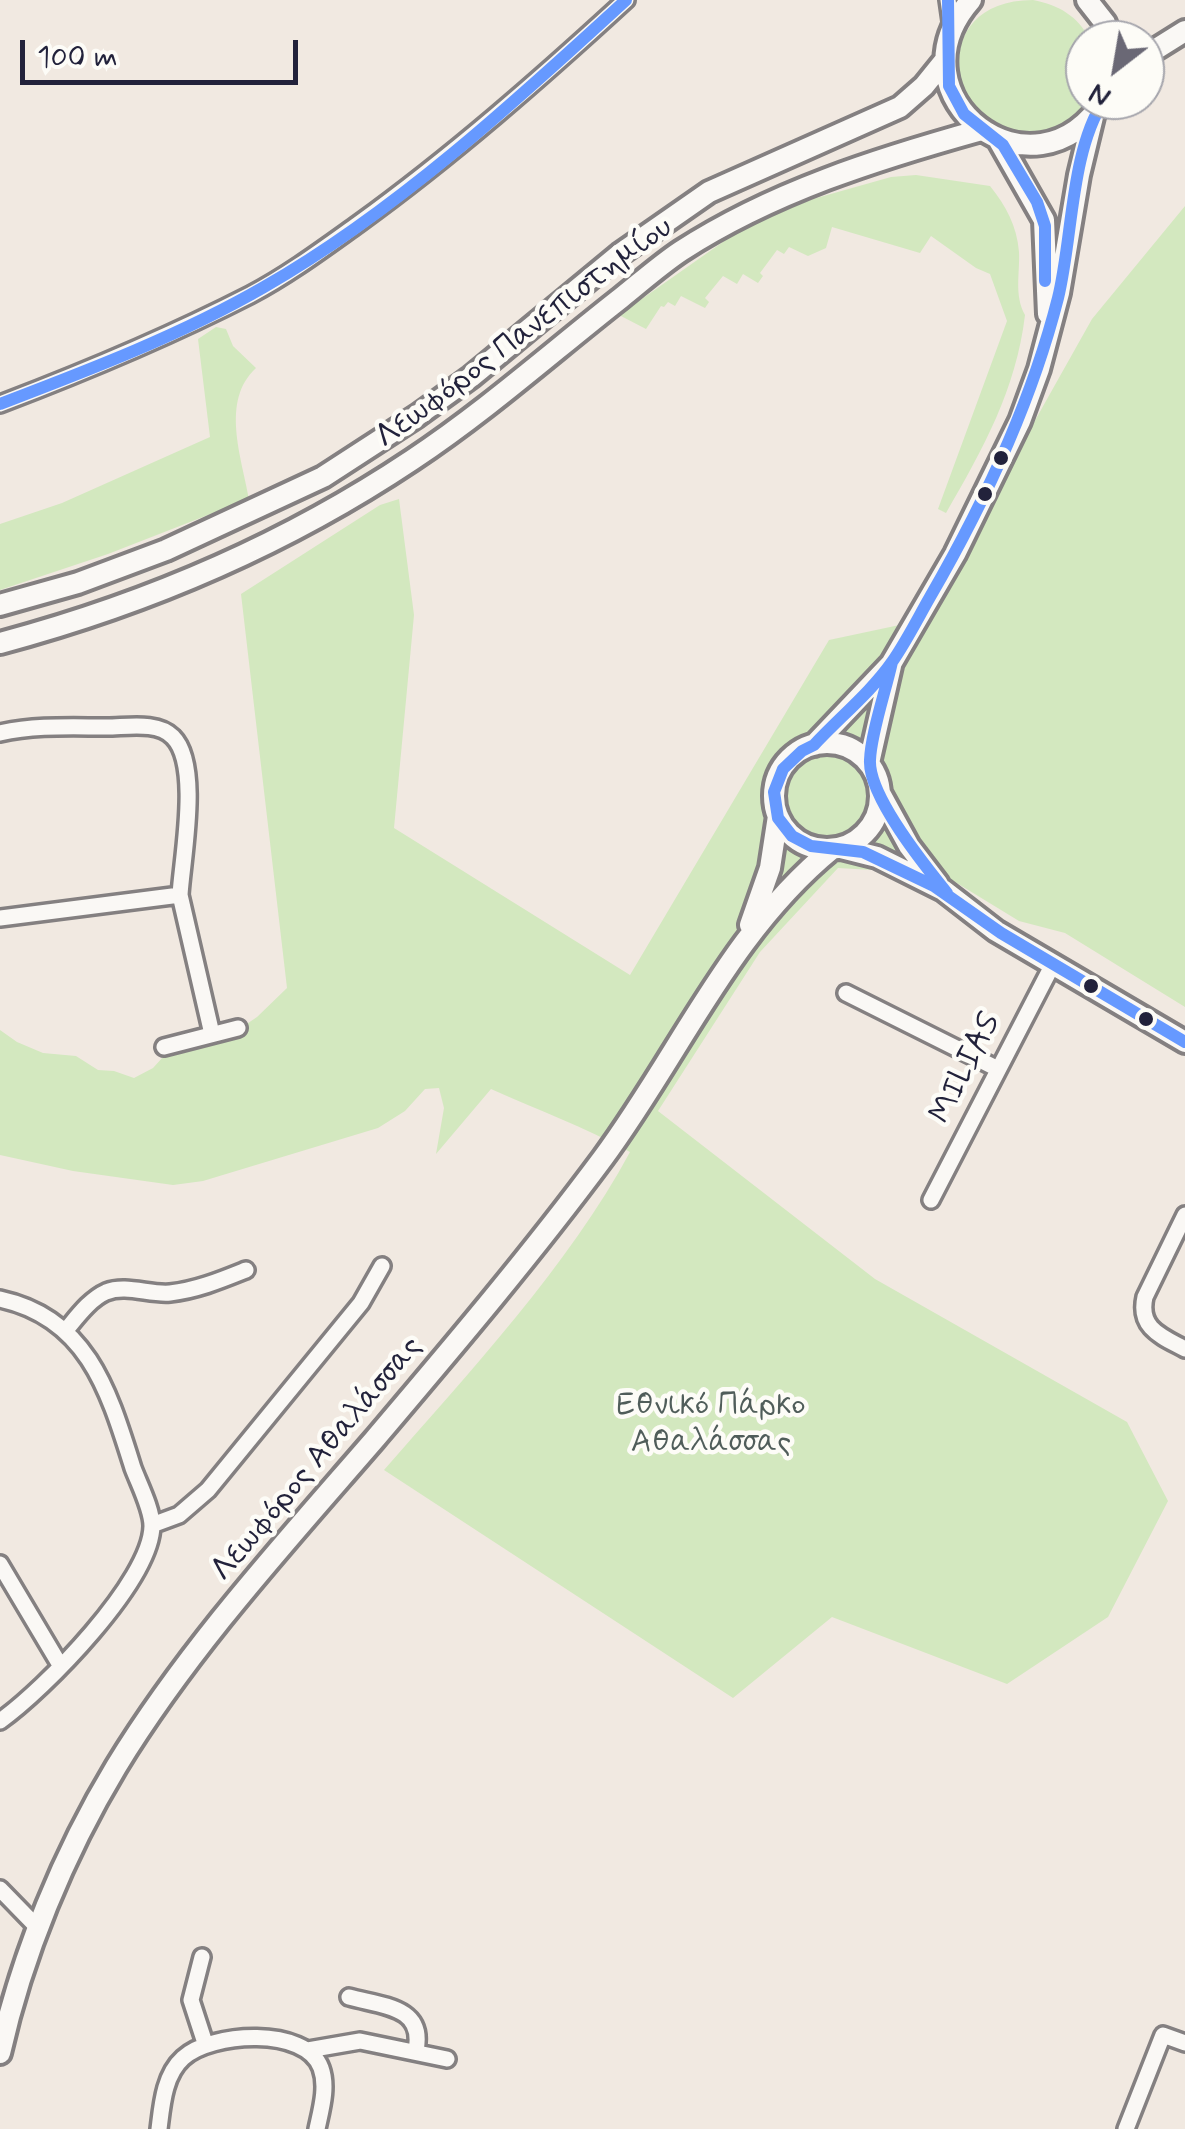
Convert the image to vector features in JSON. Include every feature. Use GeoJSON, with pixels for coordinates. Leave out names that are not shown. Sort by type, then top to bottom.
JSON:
{"type":"FeatureCollection","features":[{"type":"Feature","properties":{"kind":"main road"},"geometry":{"type":"LineString","coordinates":[[970,0],[952,28],[945,60],[954,99],[989,134],[1044,220],[1050,326]]}},
{"type":"Feature","properties":{"kind":"main road","name":"Λεωφόρος Πανεπιστημίου"},"geometry":{"type":"LineString","coordinates":[[0,605],[78,583],[166,550],[323,476],[472,377],[620,254],[709,192],[900,107],[945,60]]}},
{"type":"Feature","properties":{"kind":"main road"},"geometry":{"type":"LineString","coordinates":[[989,134],[1018,144],[1039,145],[1059,140],[1084,120]]}},
{"type":"Feature","properties":{"kind":"main road"},"geometry":{"type":"LineString","coordinates":[[1095,120],[1078,175],[1059,293],[1039,369],[1020,421],[954,554],[891,664],[814,745],[792,756],[777,778],[774,803],[788,832],[804,844],[877,858],[943,890],[996,931],[1185,1042]]}},
{"type":"Feature","properties":{"kind":"main road","name":"Λεωφόρος Πανεπιστημίου"},"geometry":{"type":"LineString","coordinates":[[0,643],[62,626],[175,586],[276,540],[396,470],[471,418],[680,252],[750,212],[877,159],[989,134]]}},
{"type":"Feature","properties":{"kind":"main road"},"geometry":{"type":"LineString","coordinates":[[869,764],[891,664]]}},
{"type":"Feature","properties":{"kind":"main road"},"geometry":{"type":"LineString","coordinates":[[814,745],[844,746],[869,764],[909,846],[943,890]]}},
{"type":"Feature","properties":{"kind":"main road"},"geometry":{"type":"LineString","coordinates":[[836,848],[866,833],[874,821],[880,792]]}},
{"type":"Feature","properties":{"kind":"main road","name":"Λεωφόρος Αθαλάσσας"},"geometry":{"type":"LineString","coordinates":[[745,940],[770,868],[778,816]]}},
{"type":"Feature","properties":{"kind":"main road","name":"Λεωφόρος Αθαλάσσας"},"geometry":{"type":"LineString","coordinates":[[0,2053],[12,2000],[38,1927],[115,1769],[146,1722],[274,1555],[475,1319],[605,1155],[745,940],[799,877],[836,848]]}},
{"type":"Feature","properties":{"kind":"street"},"geometry":{"type":"LineString","coordinates":[[0,404],[250,295],[304,263],[450,153],[626,0]]}},
{"type":"Feature","properties":{"kind":"street"},"geometry":{"type":"LineString","coordinates":[[948,0],[952,28]]}},
{"type":"Feature","properties":{"kind":"street"},"geometry":{"type":"LineString","coordinates":[[0,733],[26,728],[153,727],[172,736],[182,752],[189,810],[180,895],[212,1034]]}},
{"type":"Feature","properties":{"kind":"street"},"geometry":{"type":"LineString","coordinates":[[0,918],[180,895]]}},
{"type":"Feature","properties":{"kind":"street","name":"MILIAS"},"geometry":{"type":"LineString","coordinates":[[931,1200],[1053,964]]}},
{"type":"Feature","properties":{"kind":"street"},"geometry":{"type":"LineString","coordinates":[[846,993],[998,1069]]}},
{"type":"Feature","properties":{"kind":"street"},"geometry":{"type":"LineString","coordinates":[[164,1046],[238,1028]]}},
{"type":"Feature","properties":{"kind":"street"},"geometry":{"type":"LineString","coordinates":[[1185,1215],[1145,1296],[1142,1310],[1148,1327],[1185,1349]]}},
{"type":"Feature","properties":{"kind":"street"},"geometry":{"type":"LineString","coordinates":[[152,1526],[179,1515],[208,1490],[361,1303],[382,1266]]}},
{"type":"Feature","properties":{"kind":"street"},"geometry":{"type":"LineString","coordinates":[[66,1330],[107,1292],[122,1289],[166,1294],[201,1288],[246,1270]]}},
{"type":"Feature","properties":{"kind":"street"},"geometry":{"type":"LineString","coordinates":[[0,1299],[19,1303],[66,1330],[97,1368],[111,1398],[152,1526],[120,1600],[60,1666],[0,1721]]}},
{"type":"Feature","properties":{"kind":"street"},"geometry":{"type":"LineString","coordinates":[[0,1564],[60,1666]]}},
{"type":"Feature","properties":{"kind":"street"},"geometry":{"type":"LineString","coordinates":[[0,1889],[38,1927]]}},
{"type":"Feature","properties":{"kind":"street"},"geometry":{"type":"LineString","coordinates":[[202,1957],[191,2000],[205,2043]]}},
{"type":"Feature","properties":{"kind":"street"},"geometry":{"type":"LineString","coordinates":[[348,1997],[405,2013],[419,2034],[416,2050]]}},
{"type":"Feature","properties":{"kind":"street"},"geometry":{"type":"LineString","coordinates":[[1126,2129],[1163,2035],[1185,2043]]}},
{"type":"Feature","properties":{"kind":"street"},"geometry":{"type":"LineString","coordinates":[[160,2129],[162,2094],[181,2059],[205,2043],[234,2038],[280,2040],[308,2050],[360,2041],[448,2058]]}},
{"type":"Feature","properties":{"kind":"street"},"geometry":{"type":"LineString","coordinates":[[308,2050],[321,2068],[324,2100],[317,2129]]}},
{"type":"Feature","properties":{"kind":"green space"},"geometry":{"type":"Polygon","coordinates":[[[1033,0],[1051,5],[1075,20],[1065,20],[1065,120],[1071,120],[1061,127],[1017,137],[990,127],[971,106],[960,80],[959,52],[971,26],[995,7],[1033,0]]]}},
{"type":"Feature","properties":{"kind":"green space"},"geometry":{"type":"Polygon","coordinates":[[[916,175],[990,186],[1006,209],[1016,234],[1019,292],[1025,315],[1006,394],[946,513],[938,509],[1007,321],[990,274],[931,236],[920,253],[832,227],[826,248],[808,256],[789,247],[784,254],[777,250],[760,273],[763,276],[758,283],[743,274],[737,284],[723,276],[705,298],[709,302],[705,308],[681,296],[675,306],[668,302],[661,306],[646,329],[619,315],[747,225],[813,199],[891,177],[916,175]]]}},
{"type":"Feature","properties":{"kind":"green space","name":"Εθνικό Πάρκο Αθαλάσσας"},"geometry":{"type":"Polygon","coordinates":[[[1185,206],[1185,1007],[1065,933],[1019,921],[942,874],[838,868],[760,952],[658,1111],[875,1279],[1127,1422],[1168,1501],[1108,1617],[1007,1684],[832,1617],[733,1698],[384,1470],[548,1277],[630,1152],[491,1089],[436,1154],[444,1108],[439,1088],[425,1089],[405,1111],[378,1128],[203,1181],[173,1185],[73,1171],[0,1155],[0,1030],[43,1053],[76,1056],[98,1070],[134,1078],[153,1068],[173,1046],[229,1036],[257,1017],[287,988],[241,594],[380,505],[399,499],[414,615],[394,828],[630,975],[829,640],[923,620],[1092,319],[1185,206]]]}},
{"type":"Feature","properties":{"kind":"green space"},"geometry":{"type":"Polygon","coordinates":[[[216,327],[226,329],[233,346],[256,368],[245,381],[236,413],[249,499],[108,554],[0,590],[0,524],[62,503],[210,437],[198,339],[216,327]]]}},
{"type":"Feature","properties":{"kind":"transit line"},"geometry":{"type":"LineString","coordinates":[[0,404],[167,336],[264,287],[313,257],[452,154],[626,0]]}},
{"type":"Feature","properties":{"kind":"transit line"},"geometry":{"type":"LineString","coordinates":[[948,0],[949,86],[964,114],[1003,145],[1037,202],[1045,226],[1045,281]]}},
{"type":"Feature","properties":{"kind":"transit line"},"geometry":{"type":"LineString","coordinates":[[1094,120],[1078,170],[1063,274],[1047,337],[988,489],[892,662],[814,745],[783,769],[774,792],[778,818],[792,836],[811,846],[863,852],[934,886],[1001,933],[1185,1042]]}},
{"type":"Feature","properties":{"kind":"transit line"},"geometry":{"type":"LineString","coordinates":[[892,662],[873,737],[872,775],[900,830],[947,893]]}}]}
